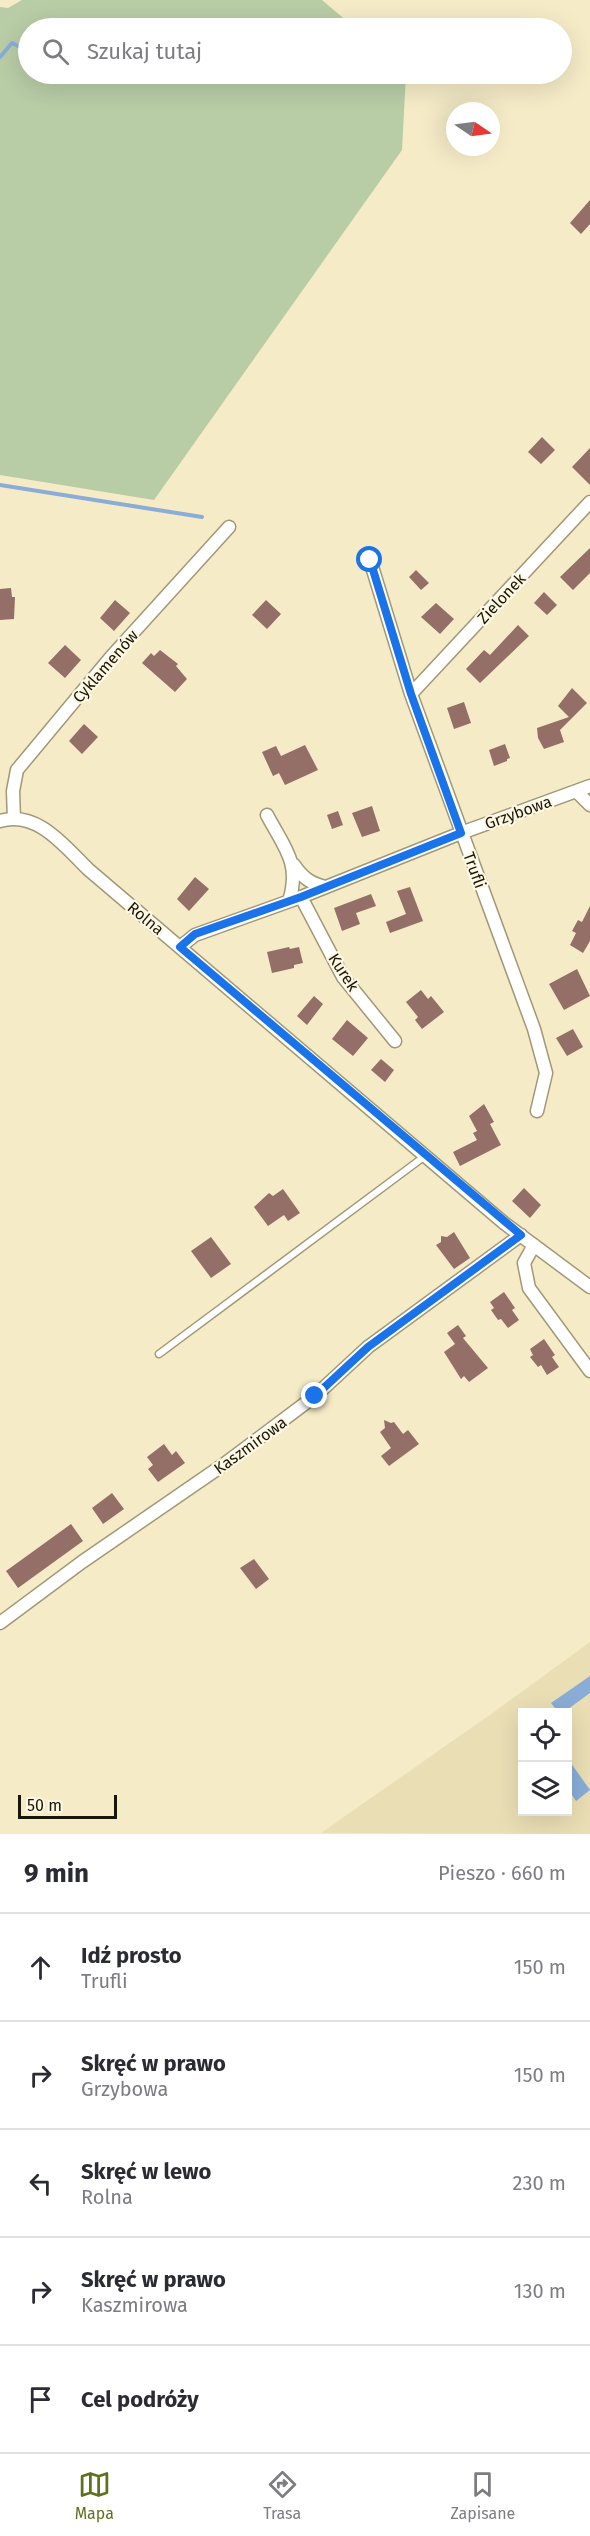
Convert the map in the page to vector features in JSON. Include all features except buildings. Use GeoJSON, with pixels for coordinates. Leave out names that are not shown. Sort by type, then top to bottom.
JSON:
{"type":"FeatureCollection","features":[{"type":"Feature","properties":{"kind":"street","name":"Zielonek"},"geometry":{"type":"LineString","coordinates":[[411,694],[590,502]]}},
{"type":"Feature","properties":{"kind":"street","name":"Cyklamenów"},"geometry":{"type":"LineString","coordinates":[[14,819],[13,791],[17,770],[111,657],[229,527]]}},
{"type":"Feature","properties":{"kind":"street","name":"Trufli"},"geometry":{"type":"LineString","coordinates":[[370,560],[411,694],[534,1029],[546,1073],[537,1111]]}},
{"type":"Feature","properties":{"kind":"street","name":"Grzybowa"},"geometry":{"type":"LineString","coordinates":[[180,947],[195,934],[295,899],[461,833],[590,786]]}},
{"type":"Feature","properties":{"kind":"street"},"geometry":{"type":"LineString","coordinates":[[576,791],[590,805]]}},
{"type":"Feature","properties":{"kind":"street"},"geometry":{"type":"LineString","coordinates":[[267,814],[302,876],[312,884],[325,887]]}},
{"type":"Feature","properties":{"kind":"street","name":"Rolna"},"geometry":{"type":"LineString","coordinates":[[0,821],[14,819],[29,821],[50,833],[89,870],[425,1155],[521,1235],[590,1287]]}},
{"type":"Feature","properties":{"kind":"street"},"geometry":{"type":"LineString","coordinates":[[294,865],[295,899]]}},
{"type":"Feature","properties":{"kind":"street","name":"Kurek"},"geometry":{"type":"LineString","coordinates":[[295,899],[343,977],[395,1041]]}},
{"type":"Feature","properties":{"kind":"street","name":"Kaszmirowa"},"geometry":{"type":"LineString","coordinates":[[0,1623],[82,1562],[223,1465],[315,1396],[368,1347],[521,1235]]}},
{"type":"Feature","properties":{"kind":"street"},"geometry":{"type":"LineString","coordinates":[[534,1245],[524,1263],[529,1288],[590,1371]]}},
{"type":"Feature","properties":{"kind":"lane"},"geometry":{"type":"LineString","coordinates":[[159,1354],[425,1155]]}},
{"type":"Feature","properties":{"kind":"shaded area"},"geometry":{"type":"Polygon","coordinates":[[[590,1642],[590,1834],[321,1833],[494,1712],[590,1642]]]}},
{"type":"Feature","properties":{"kind":"green space"},"geometry":{"type":"Polygon","coordinates":[[[22,0],[322,0],[343,18],[18,18],[18,84],[405,84],[402,150],[154,500],[0,475],[0,7],[8,8],[22,0]]]}},
{"type":"Feature","properties":{"kind":"water"},"geometry":{"type":"Polygon","coordinates":[[[590,1676],[590,1693],[569,1708],[555,1708],[551,1703],[590,1676]]]}},
{"type":"Feature","properties":{"kind":"water"},"geometry":{"type":"Polygon","coordinates":[[[572,1765],[590,1790],[576,1801],[572,1795],[572,1765]]]}},
{"type":"Feature","properties":{"kind":"waterway"},"geometry":{"type":"LineString","coordinates":[[0,57],[12,43],[18,46]]}},
{"type":"Feature","properties":{"kind":"waterway"},"geometry":{"type":"LineString","coordinates":[[0,485],[202,517]]}},
{"type":"Feature","properties":{"kind":"route"},"geometry":{"type":"LineString","coordinates":[[315,1396],[368,1347],[521,1235],[504,1223],[180,947],[195,934],[301,897],[461,833],[411,694],[370,560]]}}]}
